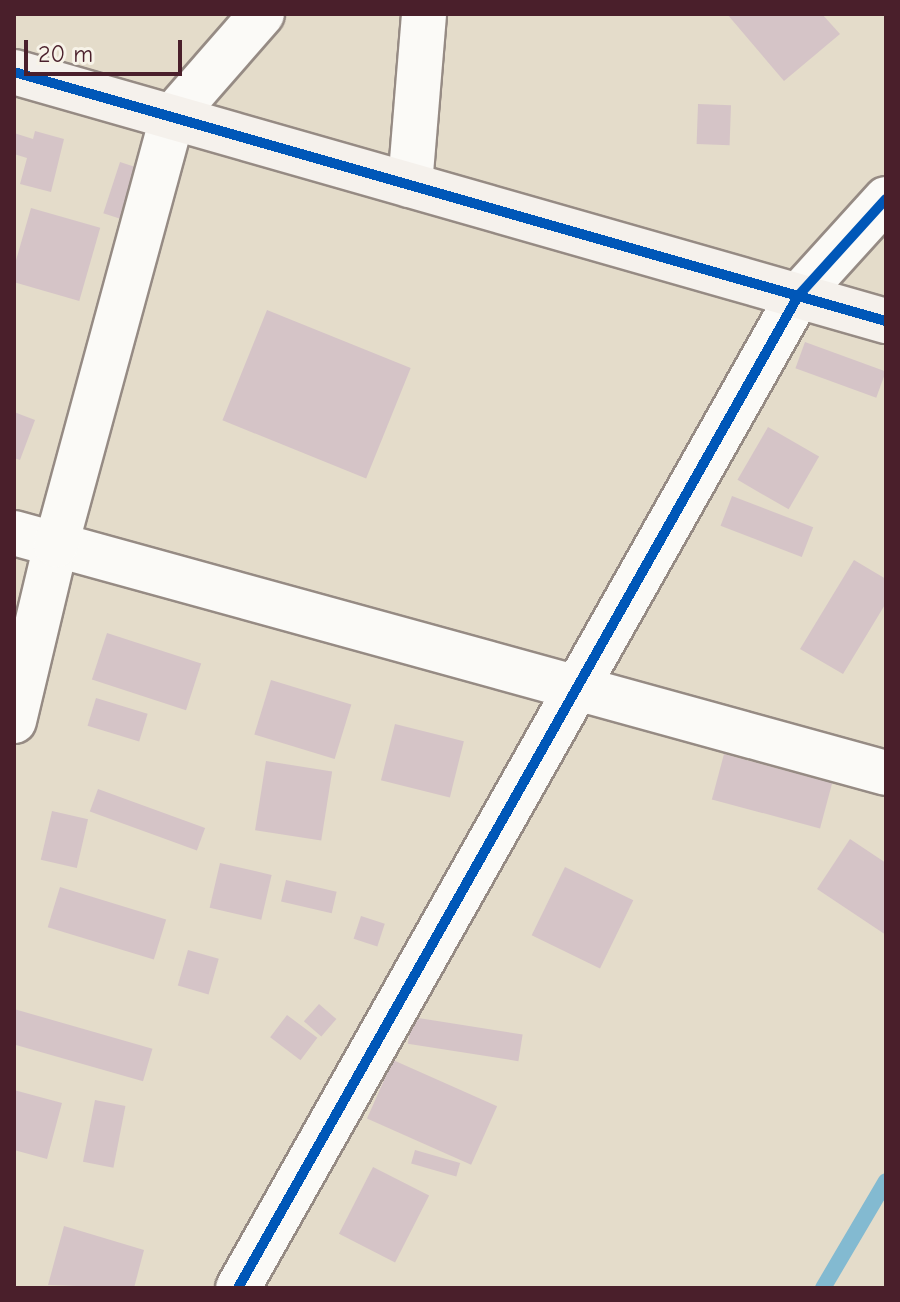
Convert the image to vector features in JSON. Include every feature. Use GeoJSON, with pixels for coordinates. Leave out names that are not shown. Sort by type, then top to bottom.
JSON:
{"type":"FeatureCollection","features":[{"type":"Feature","properties":{"kind":"street"},"geometry":{"type":"LineString","coordinates":[[14,721],[56,545],[172,117],[262,14]]}},
{"type":"Feature","properties":{"kind":"street"},"geometry":{"type":"LineString","coordinates":[[410,185],[424,14]]}},
{"type":"Feature","properties":{"kind":"street"},"geometry":{"type":"LineString","coordinates":[[14,72],[886,321]]}},
{"type":"Feature","properties":{"kind":"street"},"geometry":{"type":"LineString","coordinates":[[238,1288],[798,296],[886,199]]}},
{"type":"Feature","properties":{"kind":"street"},"geometry":{"type":"LineString","coordinates":[[14,533],[886,773]]}},
{"type":"Feature","properties":{"kind":"building"},"geometry":{"type":"Polygon","coordinates":[[[727,14],[822,14],[840,34],[784,81],[727,14]]]}},
{"type":"Feature","properties":{"kind":"building"},"geometry":{"type":"Polygon","coordinates":[[[698,104],[731,105],[730,145],[697,144],[698,104]]]}},
{"type":"Feature","properties":{"kind":"building"},"geometry":{"type":"Polygon","coordinates":[[[35,131],[64,139],[51,192],[20,184],[27,158],[14,154],[14,133],[33,139],[35,131]]]}},
{"type":"Feature","properties":{"kind":"building"},"geometry":{"type":"Polygon","coordinates":[[[120,162],[148,171],[131,222],[103,213],[120,162]]]}},
{"type":"Feature","properties":{"kind":"building"},"geometry":{"type":"Polygon","coordinates":[[[31,208],[100,228],[79,301],[14,282],[14,267],[31,208]]]}},
{"type":"Feature","properties":{"kind":"building"},"geometry":{"type":"Polygon","coordinates":[[[267,310],[411,368],[366,478],[222,420],[267,310]]]}},
{"type":"Feature","properties":{"kind":"building"},"geometry":{"type":"Polygon","coordinates":[[[805,342],[886,371],[876,398],[795,368],[805,342]]]}},
{"type":"Feature","properties":{"kind":"building"},"geometry":{"type":"Polygon","coordinates":[[[14,412],[35,420],[20,460],[14,458],[14,412]]]}},
{"type":"Feature","properties":{"kind":"building"},"geometry":{"type":"Polygon","coordinates":[[[768,427],[819,456],[789,509],[738,480],[768,427]]]}},
{"type":"Feature","properties":{"kind":"building"},"geometry":{"type":"Polygon","coordinates":[[[732,496],[813,527],[802,557],[721,526],[732,496]]]}},
{"type":"Feature","properties":{"kind":"building"},"geometry":{"type":"Polygon","coordinates":[[[854,560],[886,579],[886,603],[843,674],[800,649],[854,560]]]}},
{"type":"Feature","properties":{"kind":"building"},"geometry":{"type":"Polygon","coordinates":[[[107,633],[201,664],[186,710],[92,680],[107,633]]]}},
{"type":"Feature","properties":{"kind":"building"},"geometry":{"type":"Polygon","coordinates":[[[271,680],[351,705],[335,759],[254,735],[271,680]]]}},
{"type":"Feature","properties":{"kind":"building"},"geometry":{"type":"Polygon","coordinates":[[[96,698],[148,714],[139,742],[88,726],[96,698]]]}},
{"type":"Feature","properties":{"kind":"building"},"geometry":{"type":"Polygon","coordinates":[[[395,724],[464,741],[450,797],[381,780],[395,724]]]}},
{"type":"Feature","properties":{"kind":"building"},"geometry":{"type":"Polygon","coordinates":[[[724,754],[832,783],[820,828],[712,799],[724,754]]]}},
{"type":"Feature","properties":{"kind":"building"},"geometry":{"type":"Polygon","coordinates":[[[266,761],[332,771],[321,841],[255,830],[266,761]]]}},
{"type":"Feature","properties":{"kind":"building"},"geometry":{"type":"Polygon","coordinates":[[[98,789],[205,828],[197,851],[90,812],[98,789]]]}},
{"type":"Feature","properties":{"kind":"building"},"geometry":{"type":"Polygon","coordinates":[[[52,811],[88,819],[77,868],[41,860],[52,811]]]}},
{"type":"Feature","properties":{"kind":"building"},"geometry":{"type":"Polygon","coordinates":[[[850,839],[886,863],[886,935],[817,889],[850,839]]]}},
{"type":"Feature","properties":{"kind":"building"},"geometry":{"type":"Polygon","coordinates":[[[220,863],[272,875],[261,920],[210,908],[220,863]]]}},
{"type":"Feature","properties":{"kind":"building"},"geometry":{"type":"Polygon","coordinates":[[[565,867],[633,900],[600,969],[532,935],[565,867]]]}},
{"type":"Feature","properties":{"kind":"building"},"geometry":{"type":"Polygon","coordinates":[[[286,880],[337,892],[332,913],[281,901],[286,880]]]}},
{"type":"Feature","properties":{"kind":"building"},"geometry":{"type":"Polygon","coordinates":[[[60,887],[166,919],[154,960],[48,927],[60,887]]]}},
{"type":"Feature","properties":{"kind":"building"},"geometry":{"type":"Polygon","coordinates":[[[361,916],[385,924],[377,947],[354,939],[361,916]]]}},
{"type":"Feature","properties":{"kind":"building"},"geometry":{"type":"Polygon","coordinates":[[[188,950],[219,959],[209,994],[178,986],[188,950]]]}},
{"type":"Feature","properties":{"kind":"building"},"geometry":{"type":"Polygon","coordinates":[[[319,1004],[336,1019],[321,1036],[304,1021],[319,1004]]]}},
{"type":"Feature","properties":{"kind":"building"},"geometry":{"type":"Polygon","coordinates":[[[14,1009],[152,1049],[143,1081],[14,1044],[14,1009]]]}},
{"type":"Feature","properties":{"kind":"building"},"geometry":{"type":"Polygon","coordinates":[[[287,1015],[317,1038],[300,1060],[270,1037],[287,1015]]]}},
{"type":"Feature","properties":{"kind":"building"},"geometry":{"type":"Polygon","coordinates":[[[412,1017],[523,1035],[518,1061],[408,1044],[412,1017]]]}},
{"type":"Feature","properties":{"kind":"building"},"geometry":{"type":"Polygon","coordinates":[[[393,1060],[497,1106],[471,1165],[367,1118],[393,1060]]]}},
{"type":"Feature","properties":{"kind":"building"},"geometry":{"type":"Polygon","coordinates":[[[14,1090],[62,1103],[47,1159],[14,1150],[14,1090]]]}},
{"type":"Feature","properties":{"kind":"building"},"geometry":{"type":"Polygon","coordinates":[[[95,1100],[125,1106],[113,1168],[83,1162],[95,1100]]]}},
{"type":"Feature","properties":{"kind":"building"},"geometry":{"type":"Polygon","coordinates":[[[415,1150],[460,1163],[456,1176],[411,1163],[415,1150]]]}},
{"type":"Feature","properties":{"kind":"building"},"geometry":{"type":"Polygon","coordinates":[[[373,1167],[429,1196],[395,1262],[339,1234],[373,1167]]]}},
{"type":"Feature","properties":{"kind":"building"},"geometry":{"type":"Polygon","coordinates":[[[64,1226],[144,1250],[134,1288],[48,1285],[64,1226]]]}},
{"type":"Feature","properties":{"kind":"waterway"},"geometry":{"type":"LineString","coordinates":[[823,1288],[886,1181]]}},
{"type":"Feature","properties":{"kind":"cycle path"},"geometry":{"type":"LineString","coordinates":[[14,72],[886,321]]}},
{"type":"Feature","properties":{"kind":"cycle path"},"geometry":{"type":"LineString","coordinates":[[238,1288],[798,296],[886,199]]}}]}
